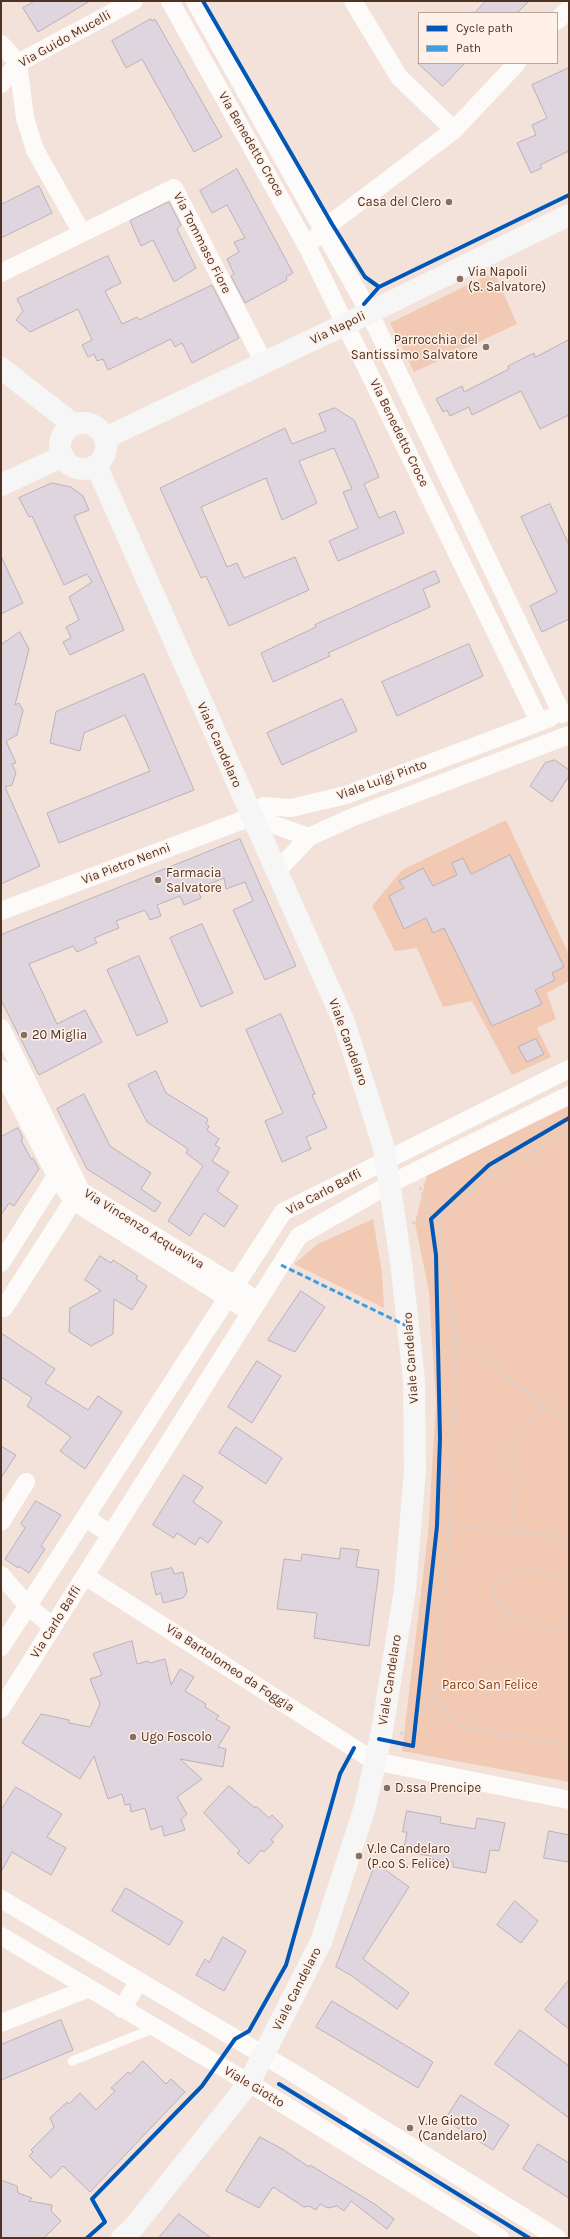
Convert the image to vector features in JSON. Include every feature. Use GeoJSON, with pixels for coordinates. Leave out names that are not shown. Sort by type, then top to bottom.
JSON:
{"type":"FeatureCollection","features":[{"type":"Feature","properties":{"kind":"main road","name":"Via Napoli"},"geometry":{"type":"LineString","coordinates":[[105,438],[264,364],[569,215]]}},
{"type":"Feature","properties":{"kind":"main road"},"geometry":{"type":"LineString","coordinates":[[1,368],[74,425]]}},
{"type":"Feature","properties":{"kind":"main road"},"geometry":{"type":"LineString","coordinates":[[81,423],[96,426],[105,438],[105,453],[96,465],[81,468],[74,466],[63,456],[61,449],[63,435],[74,425],[81,423]]}},
{"type":"Feature","properties":{"kind":"main road"},"geometry":{"type":"LineString","coordinates":[[1,484],[63,456]]}},
{"type":"Feature","properties":{"kind":"main road","name":"Viale Candelaro"},"geometry":{"type":"LineString","coordinates":[[96,465],[251,817],[344,1022],[386,1159],[414,1380],[415,1470],[405,1589],[382,1731],[374,1761],[365,1807],[321,1942],[249,2083],[133,2228],[122,2238]]}},
{"type":"Feature","properties":{"kind":"street","name":"Via Guido Mucelli"},"geometry":{"type":"LineString","coordinates":[[1,84],[18,63],[134,1]]}},
{"type":"Feature","properties":{"kind":"street","name":"Via Benedetto Croce"},"geometry":{"type":"LineString","coordinates":[[170,1],[283,200],[308,248],[539,721]]}},
{"type":"Feature","properties":{"kind":"street","name":"Via Benedetto Croce"},"geometry":{"type":"LineString","coordinates":[[195,1],[369,312],[566,713]]}},
{"type":"Feature","properties":{"kind":"street"},"geometry":{"type":"LineString","coordinates":[[353,1],[399,77],[454,130]]}},
{"type":"Feature","properties":{"kind":"street"},"geometry":{"type":"LineString","coordinates":[[558,20],[569,8]]}},
{"type":"Feature","properties":{"kind":"street"},"geometry":{"type":"LineString","coordinates":[[1,44],[18,63],[25,118],[35,150],[82,234]]}},
{"type":"Feature","properties":{"kind":"street"},"geometry":{"type":"LineString","coordinates":[[308,248],[322,230],[454,130],[516,64]]}},
{"type":"Feature","properties":{"kind":"street","name":"Via Tommaso Fiore"},"geometry":{"type":"LineString","coordinates":[[1,273],[174,188],[264,364]]}},
{"type":"Feature","properties":{"kind":"street","name":"Viale Luigi Pinto"},"geometry":{"type":"LineString","coordinates":[[251,817],[264,806],[291,808],[346,795],[539,721],[566,713]]}},
{"type":"Feature","properties":{"kind":"street","name":"Viale Luigi Pinto"},"geometry":{"type":"LineString","coordinates":[[276,872],[309,837],[353,817],[569,735]]}},
{"type":"Feature","properties":{"kind":"street"},"geometry":{"type":"LineString","coordinates":[[472,747],[486,766]]}},
{"type":"Feature","properties":{"kind":"street"},"geometry":{"type":"LineString","coordinates":[[251,817],[309,837]]}},
{"type":"Feature","properties":{"kind":"street","name":"Via Pietro Nenni"},"geometry":{"type":"LineString","coordinates":[[1,911],[251,817]]}},
{"type":"Feature","properties":{"kind":"street","name":"Via Vincenzo Acquaviva"},"geometry":{"type":"LineString","coordinates":[[1,1028],[63,1173],[73,1201],[231,1292]]}},
{"type":"Feature","properties":{"kind":"street","name":"Via Vincenzo Acquaviva"},"geometry":{"type":"LineString","coordinates":[[1,1069],[63,1173],[81,1191],[254,1307]]}},
{"type":"Feature","properties":{"kind":"street","name":"Via Carlo Baffi"},"geometry":{"type":"LineString","coordinates":[[1,1647],[283,1212],[386,1159],[569,1069]]}},
{"type":"Feature","properties":{"kind":"street","name":"Via Carlo Baffi"},"geometry":{"type":"LineString","coordinates":[[1,1709],[299,1236],[390,1184],[569,1095]]}},
{"type":"Feature","properties":{"kind":"street"},"geometry":{"type":"LineString","coordinates":[[1,1263],[63,1173]]}},
{"type":"Feature","properties":{"kind":"street"},"geometry":{"type":"LineString","coordinates":[[1,1306],[4,1308],[73,1201]]}},
{"type":"Feature","properties":{"kind":"street"},"geometry":{"type":"LineString","coordinates":[[133,1444],[159,1459]]}},
{"type":"Feature","properties":{"kind":"street"},"geometry":{"type":"LineString","coordinates":[[1,1522],[26,1482]]}},
{"type":"Feature","properties":{"kind":"street"},"geometry":{"type":"LineString","coordinates":[[85,1518],[111,1535]]}},
{"type":"Feature","properties":{"kind":"street"},"geometry":{"type":"LineString","coordinates":[[1,1575],[28,1606],[53,1627]]}},
{"type":"Feature","properties":{"kind":"street","name":"Via Bartolomeo da Foggia"},"geometry":{"type":"LineString","coordinates":[[85,1576],[374,1761]]}},
{"type":"Feature","properties":{"kind":"street"},"geometry":{"type":"LineString","coordinates":[[374,1761],[569,1800]]}},
{"type":"Feature","properties":{"kind":"street"},"geometry":{"type":"LineString","coordinates":[[1,1898],[361,2115],[557,2238]]}},
{"type":"Feature","properties":{"kind":"street","name":"Viale Giotto"},"geometry":{"type":"LineString","coordinates":[[1,1936],[87,1989],[249,2083],[500,2238]]}},
{"type":"Feature","properties":{"kind":"street"},"geometry":{"type":"LineString","coordinates":[[122,2009],[139,1981]]}},
{"type":"Feature","properties":{"kind":"street"},"geometry":{"type":"LineString","coordinates":[[1,2023],[87,1989]]}},
{"type":"Feature","properties":{"kind":"street"},"geometry":{"type":"LineString","coordinates":[[345,2142],[361,2115]]}},
{"type":"Feature","properties":{"kind":"lane"},"geometry":{"type":"LineString","coordinates":[[72,2061],[155,2028]]}},
{"type":"Feature","properties":{"kind":"path"},"geometry":{"type":"LineString","coordinates":[[406,1734],[415,1724],[434,1695],[450,1526],[456,1340],[438,1220],[497,1168],[569,1132]]}},
{"type":"Feature","properties":{"kind":"path"},"geometry":{"type":"LineString","coordinates":[[432,1226],[431,1219],[442,1208]]}},
{"type":"Feature","properties":{"kind":"path"},"geometry":{"type":"LineString","coordinates":[[456,1340],[543,1403],[569,1425]]}},
{"type":"Feature","properties":{"kind":"path"},"geometry":{"type":"LineString","coordinates":[[514,1532],[511,1445],[543,1403]]}},
{"type":"Feature","properties":{"kind":"path"},"geometry":{"type":"LineString","coordinates":[[436,1534],[438,1519]]}},
{"type":"Feature","properties":{"kind":"path"},"geometry":{"type":"LineString","coordinates":[[410,1525],[450,1526],[550,1535],[569,1546]]}},
{"type":"Feature","properties":{"kind":"path"},"geometry":{"type":"LineString","coordinates":[[569,1588],[562,1580],[546,1573],[527,1569],[497,1580],[493,1592],[498,1606],[510,1616],[525,1624],[542,1627],[561,1625],[569,1618]]}},
{"type":"Feature","properties":{"kind":"path"},"geometry":{"type":"LineString","coordinates":[[434,1695],[448,1717],[462,1727],[569,1745]]}},
{"type":"Feature","properties":{"kind":"path"},"geometry":{"type":"LineString","coordinates":[[414,1731],[417,1708]]}},
{"type":"Feature","properties":{"kind":"green space"},"geometry":{"type":"Polygon","coordinates":[[[494,272],[517,324],[414,372],[390,323],[494,272]]]}},
{"type":"Feature","properties":{"kind":"green space"},"geometry":{"type":"Polygon","coordinates":[[[506,820],[569,955],[569,981],[547,993],[556,1019],[537,1028],[551,1057],[512,1075],[472,1001],[443,1007],[417,948],[395,951],[372,906],[402,870],[506,820]]]}},
{"type":"Feature","properties":{"kind":"green space","name":"Parco San Felice"},"geometry":{"type":"Polygon","coordinates":[[[569,1106],[569,1782],[402,1751],[428,1534],[436,1404],[429,1292],[415,1223],[427,1175],[569,1106]]]}},
{"type":"Feature","properties":{"kind":"green space"},"geometry":{"type":"Polygon","coordinates":[[[373,1219],[382,1272],[384,1308],[294,1264],[318,1244],[373,1219]]]}},
{"type":"Feature","properties":{"kind":"building"},"geometry":{"type":"Polygon","coordinates":[[[35,1],[90,1],[38,32],[23,8],[35,1]]]}},
{"type":"Feature","properties":{"kind":"building"},"geometry":{"type":"Polygon","coordinates":[[[486,1],[529,1],[518,12],[476,12],[486,1]]]}},
{"type":"Feature","properties":{"kind":"building"},"geometry":{"type":"Polygon","coordinates":[[[151,19],[152,21],[155,19],[222,137],[194,152],[142,59],[126,68],[112,41],[151,19]]]}},
{"type":"Feature","properties":{"kind":"building"},"geometry":{"type":"Polygon","coordinates":[[[419,64],[464,64],[443,86],[419,64]]]}},
{"type":"Feature","properties":{"kind":"building"},"geometry":{"type":"Polygon","coordinates":[[[569,68],[569,151],[540,165],[542,168],[531,173],[517,143],[536,135],[532,125],[547,118],[532,85],[569,68]]]}},
{"type":"Feature","properties":{"kind":"building"},"geometry":{"type":"Polygon","coordinates":[[[237,169],[293,273],[286,277],[287,280],[245,303],[231,276],[234,274],[227,259],[239,252],[234,242],[245,238],[227,205],[212,213],[200,191],[237,169]]]}},
{"type":"Feature","properties":{"kind":"building"},"geometry":{"type":"Polygon","coordinates":[[[39,186],[52,213],[1,238],[1,205],[39,186]]]}},
{"type":"Feature","properties":{"kind":"building"},"geometry":{"type":"Polygon","coordinates":[[[169,202],[181,225],[177,229],[196,268],[174,282],[153,240],[141,246],[130,221],[169,202]]]}},
{"type":"Feature","properties":{"kind":"building"},"geometry":{"type":"Polygon","coordinates":[[[108,256],[121,283],[105,291],[122,324],[137,317],[139,320],[212,285],[239,338],[192,363],[182,343],[175,347],[171,339],[108,370],[103,359],[97,361],[94,354],[88,357],[82,345],[92,340],[78,309],[30,332],[16,320],[23,311],[17,299],[108,256]]]}},
{"type":"Feature","properties":{"kind":"building"},"geometry":{"type":"Polygon","coordinates":[[[569,340],[569,415],[540,429],[521,391],[472,415],[469,407],[450,416],[447,410],[443,412],[436,399],[462,386],[464,392],[509,369],[508,366],[534,353],[535,357],[569,340]]]}},
{"type":"Feature","properties":{"kind":"building"},"geometry":{"type":"Polygon","coordinates":[[[335,408],[354,420],[379,477],[364,484],[379,518],[395,511],[404,533],[338,561],[329,541],[358,528],[343,492],[352,489],[334,448],[299,461],[317,503],[282,520],[266,478],[201,507],[227,567],[237,563],[244,578],[295,557],[309,590],[229,626],[206,576],[201,578],[160,488],[285,428],[292,444],[326,431],[319,414],[335,408]]]}},
{"type":"Feature","properties":{"kind":"building"},"geometry":{"type":"Polygon","coordinates":[[[52,483],[71,487],[83,496],[89,510],[74,516],[124,630],[70,655],[63,642],[71,638],[66,627],[79,620],[69,597],[92,582],[87,574],[64,585],[32,516],[29,517],[19,498],[52,483]]]}},
{"type":"Feature","properties":{"kind":"building"},"geometry":{"type":"Polygon","coordinates":[[[550,504],[569,545],[569,619],[542,632],[530,606],[557,592],[521,517],[550,504]]]}},
{"type":"Feature","properties":{"kind":"building"},"geometry":{"type":"Polygon","coordinates":[[[1,556],[23,603],[1,614],[1,556]]]}},
{"type":"Feature","properties":{"kind":"building"},"geometry":{"type":"Polygon","coordinates":[[[435,571],[440,582],[423,589],[430,607],[328,653],[330,656],[273,682],[261,653],[316,627],[315,625],[435,571]]]}},
{"type":"Feature","properties":{"kind":"building"},"geometry":{"type":"Polygon","coordinates":[[[20,632],[29,649],[15,705],[19,703],[23,710],[17,735],[6,741],[16,763],[12,764],[16,773],[12,785],[5,787],[40,866],[1,884],[1,645],[20,632]]]}},
{"type":"Feature","properties":{"kind":"building"},"geometry":{"type":"Polygon","coordinates":[[[469,644],[483,676],[397,716],[382,682],[469,644]]]}},
{"type":"Feature","properties":{"kind":"building"},"geometry":{"type":"Polygon","coordinates":[[[144,674],[194,790],[59,843],[47,813],[150,771],[125,715],[84,733],[80,751],[50,743],[56,712],[144,674]]]}},
{"type":"Feature","properties":{"kind":"building"},"geometry":{"type":"Polygon","coordinates":[[[342,699],[357,731],[282,765],[267,733],[342,699]]]}},
{"type":"Feature","properties":{"kind":"building"},"geometry":{"type":"Polygon","coordinates":[[[555,760],[569,770],[569,776],[552,802],[530,786],[545,763],[555,760]]]}},
{"type":"Feature","properties":{"kind":"building"},"geometry":{"type":"Polygon","coordinates":[[[240,839],[296,966],[265,980],[233,910],[253,901],[245,882],[226,889],[224,878],[197,889],[201,898],[184,905],[180,896],[157,905],[161,916],[150,920],[145,910],[116,921],[119,928],[94,938],[97,943],[77,952],[73,946],[29,964],[57,1024],[85,1010],[102,1042],[39,1075],[1,1000],[1,935],[240,839]]]}},
{"type":"Feature","properties":{"kind":"building"},"geometry":{"type":"Polygon","coordinates":[[[510,855],[564,967],[552,973],[555,980],[535,990],[542,1004],[492,1026],[444,928],[433,933],[426,918],[404,929],[389,896],[404,888],[399,881],[423,868],[433,886],[457,875],[452,863],[463,858],[471,874],[510,855]]]}},
{"type":"Feature","properties":{"kind":"building"},"geometry":{"type":"Polygon","coordinates":[[[202,924],[233,993],[201,1007],[170,938],[202,924]]]}},
{"type":"Feature","properties":{"kind":"building"},"geometry":{"type":"Polygon","coordinates":[[[139,956],[168,1022],[137,1036],[107,970],[139,956]]]}},
{"type":"Feature","properties":{"kind":"building"},"geometry":{"type":"Polygon","coordinates":[[[281,1014],[315,1094],[312,1095],[327,1128],[306,1137],[311,1149],[282,1162],[265,1121],[283,1113],[246,1030],[281,1014]]]}},
{"type":"Feature","properties":{"kind":"building"},"geometry":{"type":"Polygon","coordinates":[[[536,1039],[544,1054],[527,1062],[518,1047],[536,1039]]]}},
{"type":"Feature","properties":{"kind":"building"},"geometry":{"type":"Polygon","coordinates":[[[156,1071],[166,1093],[208,1119],[206,1124],[209,1126],[207,1130],[219,1139],[215,1145],[220,1148],[212,1161],[229,1172],[217,1191],[238,1206],[224,1227],[204,1213],[190,1236],[168,1221],[203,1166],[186,1153],[188,1149],[147,1122],[128,1085],[156,1071]]]}},
{"type":"Feature","properties":{"kind":"building"},"geometry":{"type":"Polygon","coordinates":[[[84,1094],[110,1146],[151,1173],[141,1189],[161,1203],[155,1212],[87,1169],[57,1109],[84,1094]]]}},
{"type":"Feature","properties":{"kind":"building"},"geometry":{"type":"Polygon","coordinates":[[[18,1128],[23,1138],[21,1140],[31,1159],[33,1158],[39,1169],[14,1206],[9,1203],[1,1215],[1,1137],[18,1128]]]}},
{"type":"Feature","properties":{"kind":"building"},"geometry":{"type":"Polygon","coordinates":[[[100,1256],[111,1263],[113,1260],[138,1276],[136,1279],[147,1286],[132,1310],[114,1299],[113,1334],[91,1346],[69,1332],[70,1308],[101,1291],[85,1280],[100,1256]]]}},
{"type":"Feature","properties":{"kind":"building"},"geometry":{"type":"Polygon","coordinates":[[[301,1291],[325,1307],[295,1352],[268,1340],[301,1291]]]}},
{"type":"Feature","properties":{"kind":"building"},"geometry":{"type":"Polygon","coordinates":[[[1,1333],[55,1369],[45,1383],[88,1410],[98,1396],[122,1412],[85,1469],[60,1451],[71,1437],[27,1406],[32,1398],[1,1377],[1,1333]]]}},
{"type":"Feature","properties":{"kind":"building"},"geometry":{"type":"Polygon","coordinates":[[[257,1361],[281,1376],[252,1423],[228,1407],[257,1361]]]}},
{"type":"Feature","properties":{"kind":"building"},"geometry":{"type":"Polygon","coordinates":[[[236,1427],[282,1458],[266,1484],[219,1453],[236,1427]]]}},
{"type":"Feature","properties":{"kind":"building"},"geometry":{"type":"Polygon","coordinates":[[[1,1446],[16,1455],[1,1478],[1,1446]]]}},
{"type":"Feature","properties":{"kind":"building"},"geometry":{"type":"Polygon","coordinates":[[[184,1475],[203,1487],[193,1502],[222,1522],[208,1543],[200,1537],[195,1545],[177,1533],[174,1538],[153,1525],[184,1475]]]}},
{"type":"Feature","properties":{"kind":"building"},"geometry":{"type":"Polygon","coordinates":[[[36,1501],[61,1515],[41,1546],[45,1549],[29,1573],[19,1566],[18,1568],[5,1559],[25,1528],[21,1524],[36,1501]]]}},
{"type":"Feature","properties":{"kind":"building"},"geometry":{"type":"Polygon","coordinates":[[[341,1548],[359,1550],[356,1567],[379,1570],[369,1646],[314,1638],[317,1613],[277,1609],[284,1559],[301,1561],[302,1554],[339,1559],[341,1548]]]}},
{"type":"Feature","properties":{"kind":"building"},"geometry":{"type":"Polygon","coordinates":[[[172,1568],[174,1574],[183,1572],[187,1592],[183,1598],[163,1603],[161,1593],[156,1595],[151,1573],[172,1568]]]}},
{"type":"Feature","properties":{"kind":"building"},"geometry":{"type":"Polygon","coordinates":[[[132,1641],[137,1664],[148,1661],[150,1663],[165,1659],[171,1685],[180,1669],[194,1677],[185,1691],[206,1704],[205,1707],[219,1716],[216,1719],[230,1727],[218,1747],[226,1749],[223,1767],[180,1759],[202,1779],[177,1797],[187,1814],[181,1819],[185,1830],[164,1836],[162,1826],[151,1830],[145,1808],[131,1812],[130,1804],[125,1805],[122,1794],[108,1799],[94,1756],[80,1779],[22,1743],[41,1714],[69,1720],[69,1723],[90,1727],[100,1704],[90,1679],[102,1675],[93,1654],[132,1641]]]}},
{"type":"Feature","properties":{"kind":"building"},"geometry":{"type":"Polygon","coordinates":[[[229,1786],[255,1808],[256,1806],[269,1818],[272,1815],[283,1826],[271,1840],[274,1842],[264,1852],[261,1850],[249,1864],[237,1853],[240,1851],[204,1813],[229,1786]]]}},
{"type":"Feature","properties":{"kind":"building"},"geometry":{"type":"Polygon","coordinates":[[[16,1787],[62,1814],[47,1837],[66,1848],[51,1875],[12,1852],[1,1872],[1,1810],[16,1787]]]}},
{"type":"Feature","properties":{"kind":"building"},"geometry":{"type":"Polygon","coordinates":[[[407,1811],[441,1817],[440,1823],[475,1829],[477,1818],[505,1823],[499,1851],[490,1850],[486,1873],[453,1867],[453,1862],[430,1859],[431,1856],[417,1854],[418,1851],[404,1848],[407,1832],[403,1832],[407,1811]]]}},
{"type":"Feature","properties":{"kind":"building"},"geometry":{"type":"Polygon","coordinates":[[[549,1831],[569,1835],[569,1862],[544,1858],[549,1831]]]}},
{"type":"Feature","properties":{"kind":"building"},"geometry":{"type":"Polygon","coordinates":[[[376,1863],[409,1887],[363,1959],[409,1993],[397,2009],[352,1976],[336,1967],[376,1863]]]}},
{"type":"Feature","properties":{"kind":"building"},"geometry":{"type":"Polygon","coordinates":[[[126,1888],[183,1922],[169,1945],[112,1911],[126,1888]]]}},
{"type":"Feature","properties":{"kind":"building"},"geometry":{"type":"Polygon","coordinates":[[[515,1901],[538,1921],[521,1943],[497,1925],[515,1901]]]}},
{"type":"Feature","properties":{"kind":"building"},"geometry":{"type":"Polygon","coordinates":[[[223,1937],[246,1951],[224,1991],[196,1975],[205,1959],[209,1962],[223,1937]]]}},
{"type":"Feature","properties":{"kind":"building"},"geometry":{"type":"Polygon","coordinates":[[[569,1980],[569,2029],[545,2010],[569,1980]]]}},
{"type":"Feature","properties":{"kind":"building"},"geometry":{"type":"Polygon","coordinates":[[[332,2001],[433,2062],[418,2088],[316,2027],[332,2001]]]}},
{"type":"Feature","properties":{"kind":"building"},"geometry":{"type":"Polygon","coordinates":[[[61,2020],[73,2050],[1,2080],[1,2045],[61,2020]]]}},
{"type":"Feature","properties":{"kind":"building"},"geometry":{"type":"Polygon","coordinates":[[[520,2030],[569,2066],[569,2118],[495,2064],[520,2030]]]}},
{"type":"Feature","properties":{"kind":"building"},"geometry":{"type":"Polygon","coordinates":[[[143,2061],[166,2084],[171,2079],[185,2092],[90,2192],[63,2166],[51,2178],[29,2156],[33,2152],[31,2150],[54,2127],[50,2118],[67,2102],[69,2104],[80,2093],[96,2110],[115,2091],[111,2088],[128,2072],[130,2074],[143,2061]]]}},
{"type":"Feature","properties":{"kind":"building"},"geometry":{"type":"Polygon","coordinates":[[[461,2095],[509,2125],[493,2150],[445,2120],[461,2095]]]}},
{"type":"Feature","properties":{"kind":"building"},"geometry":{"type":"Polygon","coordinates":[[[260,2137],[376,2205],[394,2219],[387,2229],[351,2201],[344,2211],[337,2206],[328,2208],[320,2204],[316,2210],[309,2206],[304,2207],[273,2187],[259,2208],[226,2191],[260,2137]]]}},
{"type":"Feature","properties":{"kind":"building"},"geometry":{"type":"Polygon","coordinates":[[[538,2144],[569,2163],[569,2198],[523,2169],[538,2144]]]}},
{"type":"Feature","properties":{"kind":"building"},"geometry":{"type":"Polygon","coordinates":[[[1,2180],[17,2186],[18,2193],[32,2198],[29,2201],[52,2205],[51,2211],[61,2221],[44,2238],[1,2238],[1,2180]]]}},
{"type":"Feature","properties":{"kind":"building"},"geometry":{"type":"Polygon","coordinates":[[[179,2214],[211,2238],[159,2238],[179,2214]]]}},
{"type":"Feature","properties":{"kind":"marked path"},"geometry":{"type":"LineString","coordinates":[[281,1265],[409,1327]]}},
{"type":"Feature","properties":{"kind":"cycle path"},"geometry":{"type":"LineString","coordinates":[[203,1],[332,224],[365,277],[379,287]]}},
{"type":"Feature","properties":{"kind":"cycle path"},"geometry":{"type":"LineString","coordinates":[[364,304],[379,287],[569,195]]}},
{"type":"Feature","properties":{"kind":"cycle path"},"geometry":{"type":"LineString","coordinates":[[379,1739],[413,1746],[437,1526],[440,1438],[436,1255],[431,1219],[489,1165],[569,1118]]}},
{"type":"Feature","properties":{"kind":"cycle path"},"geometry":{"type":"LineString","coordinates":[[87,2238],[105,2222],[92,2199],[202,2086],[235,2039],[249,2031],[286,1965],[340,1774],[354,1748]]}},
{"type":"Feature","properties":{"kind":"cycle path"},"geometry":{"type":"LineString","coordinates":[[279,2084],[529,2238]]}},
{"type":"Feature","properties":{"kind":"place","name":"Casa del Clero"},"geometry":{"type":"Point","coordinates":[449,202]}},
{"type":"Feature","properties":{"kind":"place","name":"Via Napoli (S. Salvatore)"},"geometry":{"type":"Point","coordinates":[460,279]}},
{"type":"Feature","properties":{"kind":"place","name":"Parrocchia del Santissimo Salvatore"},"geometry":{"type":"Point","coordinates":[486,347]}},
{"type":"Feature","properties":{"kind":"place","name":"Farmacia Salvatore"},"geometry":{"type":"Point","coordinates":[158,880]}},
{"type":"Feature","properties":{"kind":"place","name":"20 Miglia"},"geometry":{"type":"Point","coordinates":[24,1035]}},
{"type":"Feature","properties":{"kind":"place","name":"Ugo Foscolo"},"geometry":{"type":"Point","coordinates":[133,1737]}},
{"type":"Feature","properties":{"kind":"place","name":"D.ssa Prencipe"},"geometry":{"type":"Point","coordinates":[387,1788]}},
{"type":"Feature","properties":{"kind":"place","name":"V.le Candelaro (P.co S. Felice)"},"geometry":{"type":"Point","coordinates":[359,1856]}},
{"type":"Feature","properties":{"kind":"place","name":"V.le Giotto (Candelaro)"},"geometry":{"type":"Point","coordinates":[410,2128]}}]}
